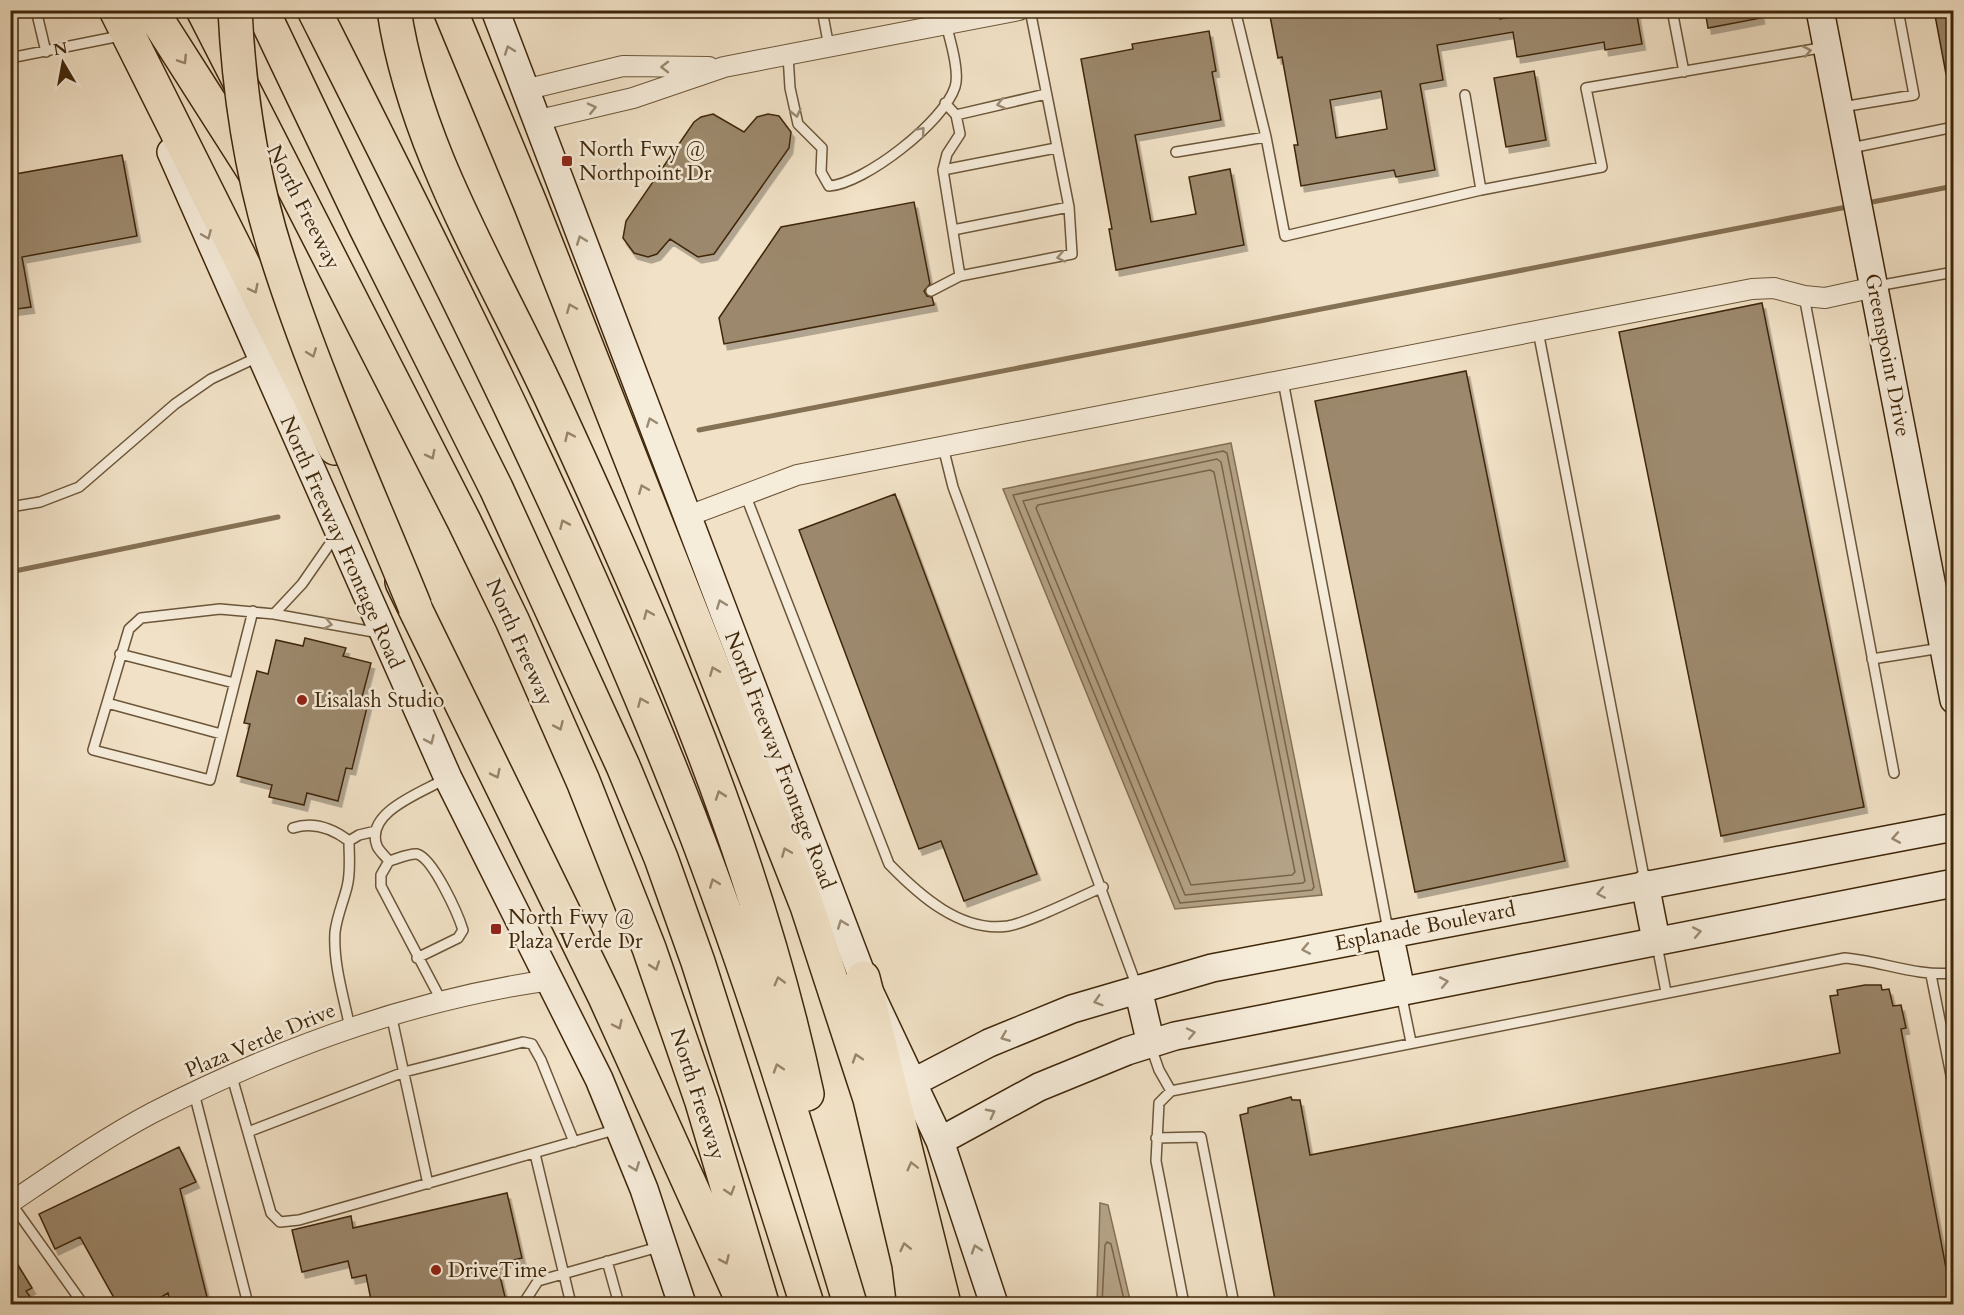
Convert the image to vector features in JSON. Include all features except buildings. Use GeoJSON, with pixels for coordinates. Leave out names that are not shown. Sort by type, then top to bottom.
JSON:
{"type":"FeatureCollection","features":[{"type":"Feature","properties":{"kind":"highway"},"geometry":{"type":"LineString","coordinates":[[151,10],[415,423]]}},
{"type":"Feature","properties":{"kind":"highway","name":"North Freeway"},"geometry":{"type":"LineString","coordinates":[[203,10],[415,423],[512,620],[583,781],[645,936],[708,1123],[762,1305]]}},
{"type":"Feature","properties":{"kind":"highway"},"geometry":{"type":"LineString","coordinates":[[235,10],[244,110],[277,255],[323,380],[415,608]]}},
{"type":"Feature","properties":{"kind":"highway","name":"North Freeway"},"geometry":{"type":"LineString","coordinates":[[262,10],[366,228],[496,488],[624,766],[661,858],[698,962],[807,1305]]}},
{"type":"Feature","properties":{"kind":"highway"},"geometry":{"type":"LineString","coordinates":[[314,10],[543,479],[655,732],[722,902],[755,997],[851,1305]]}},
{"type":"Feature","properties":{"kind":"highway"},"geometry":{"type":"LineString","coordinates":[[394,10],[413,93],[441,168],[587,477],[674,675],[706,757],[757,902],[781,988],[802,1070],[851,1305]]}},
{"type":"Feature","properties":{"kind":"highway"},"geometry":{"type":"LineString","coordinates":[[450,10],[521,182],[807,906],[870,1099],[909,1264],[914,1305]]}},
{"type":"Feature","properties":{"kind":"highway"},"geometry":{"type":"LineString","coordinates":[[116,24],[415,608],[605,998],[744,1305]]}},
{"type":"Feature","properties":{"kind":"highway"},"geometry":{"type":"LineString","coordinates":[[863,978],[944,1305]]}},
{"type":"Feature","properties":{"kind":"street","name":"North Freeway Frontage Road"},"geometry":{"type":"LineString","coordinates":[[102,10],[116,24],[337,533],[448,778],[551,980],[620,1128],[664,1245],[682,1305]]}},
{"type":"Feature","properties":{"kind":"street","name":"North Freeway Frontage Road"},"geometry":{"type":"LineString","coordinates":[[495,10],[535,121],[863,978],[940,1141],[994,1305]]}},
{"type":"Feature","properties":{"kind":"street"},"geometry":{"type":"LineString","coordinates":[[535,121],[633,98],[724,67],[1019,10]]}},
{"type":"Feature","properties":{"kind":"street","name":"Greenspoint Drive"},"geometry":{"type":"LineString","coordinates":[[1820,10],[1948,646],[1953,700]]}},
{"type":"Feature","properties":{"kind":"street"},"geometry":{"type":"LineString","coordinates":[[524,90],[623,66],[724,67]]}},
{"type":"Feature","properties":{"kind":"street"},"geometry":{"type":"LineString","coordinates":[[688,516],[744,493],[797,476],[1752,289],[1774,288],[1804,296],[1825,298],[1875,287]]}},
{"type":"Feature","properties":{"kind":"street","name":"Esplanade Boulevard"},"geometry":{"type":"LineString","coordinates":[[914,1082],[989,1043],[1072,1009],[1212,968],[1953,827]]}},
{"type":"Feature","properties":{"kind":"street"},"geometry":{"type":"LineString","coordinates":[[940,1141],[1039,1087],[1087,1066],[1175,1036],[1953,883]]}},
{"type":"Feature","properties":{"kind":"street"},"geometry":{"type":"LineString","coordinates":[[1645,884],[1656,940]]}},
{"type":"Feature","properties":{"kind":"street"},"geometry":{"type":"LineString","coordinates":[[1389,933],[1401,990]]}},
{"type":"Feature","properties":{"kind":"street","name":"Plaza Verde Drive"},"geometry":{"type":"LineString","coordinates":[[11,1203],[62,1168],[151,1114],[194,1093],[350,1028],[392,1014],[489,988],[551,980]]}},
{"type":"Feature","properties":{"kind":"street"},"geometry":{"type":"LineString","coordinates":[[1138,988],[1151,1044]]}},
{"type":"Feature","properties":{"kind":"lane"},"geometry":{"type":"LineString","coordinates":[[36,10],[46,52]]}},
{"type":"Feature","properties":{"kind":"lane"},"geometry":{"type":"LineString","coordinates":[[822,10],[829,47]]}},
{"type":"Feature","properties":{"kind":"lane"},"geometry":{"type":"LineString","coordinates":[[931,291],[960,276],[1072,254],[1069,207],[1030,10]]}},
{"type":"Feature","properties":{"kind":"lane"},"geometry":{"type":"LineString","coordinates":[[1235,10],[1266,137],[1285,236],[1481,190],[1602,167],[1586,88],[1828,47]]}},
{"type":"Feature","properties":{"kind":"lane"},"geometry":{"type":"LineString","coordinates":[[1672,10],[1684,72]]}},
{"type":"Feature","properties":{"kind":"lane"},"geometry":{"type":"LineString","coordinates":[[1840,108],[1914,95],[1898,10]]}},
{"type":"Feature","properties":{"kind":"lane"},"geometry":{"type":"LineString","coordinates":[[10,58],[46,52],[116,24]]}},
{"type":"Feature","properties":{"kind":"lane"},"geometry":{"type":"LineString","coordinates":[[788,55],[790,88],[798,124],[822,148],[821,172],[829,186],[844,185],[879,166],[914,139],[945,103],[956,86],[954,53],[946,24]]}},
{"type":"Feature","properties":{"kind":"lane"},"geometry":{"type":"LineString","coordinates":[[956,115],[1046,94]]}},
{"type":"Feature","properties":{"kind":"lane"},"geometry":{"type":"LineString","coordinates":[[1465,95],[1481,190]]}},
{"type":"Feature","properties":{"kind":"lane"},"geometry":{"type":"LineString","coordinates":[[945,103],[956,115],[960,134],[947,154],[943,170],[960,276]]}},
{"type":"Feature","properties":{"kind":"lane"},"geometry":{"type":"LineString","coordinates":[[1850,154],[1953,128]]}},
{"type":"Feature","properties":{"kind":"lane"},"geometry":{"type":"LineString","coordinates":[[1176,152],[1266,137]]}},
{"type":"Feature","properties":{"kind":"lane"},"geometry":{"type":"LineString","coordinates":[[943,170],[1056,148]]}},
{"type":"Feature","properties":{"kind":"lane"},"geometry":{"type":"LineString","coordinates":[[952,230],[1069,207]]}},
{"type":"Feature","properties":{"kind":"lane"},"geometry":{"type":"LineString","coordinates":[[1875,287],[1953,272]]}},
{"type":"Feature","properties":{"kind":"lane"},"geometry":{"type":"LineString","coordinates":[[1804,296],[1894,772]]}},
{"type":"Feature","properties":{"kind":"lane"},"geometry":{"type":"LineString","coordinates":[[1538,331],[1645,884]]}},
{"type":"Feature","properties":{"kind":"lane"},"geometry":{"type":"LineString","coordinates":[[10,507],[40,502],[79,487],[175,404],[211,379],[260,356]]}},
{"type":"Feature","properties":{"kind":"lane"},"geometry":{"type":"LineString","coordinates":[[1283,381],[1389,933]]}},
{"type":"Feature","properties":{"kind":"lane"},"geometry":{"type":"LineString","coordinates":[[943,447],[953,487],[1103,887],[1138,988]]}},
{"type":"Feature","properties":{"kind":"lane"},"geometry":{"type":"LineString","coordinates":[[744,493],[889,864],[924,897],[964,921],[989,927],[1011,925],[1103,887]]}},
{"type":"Feature","properties":{"kind":"lane"},"geometry":{"type":"LineString","coordinates":[[274,614],[302,584],[337,533]]}},
{"type":"Feature","properties":{"kind":"lane"},"geometry":{"type":"LineString","coordinates":[[253,610],[210,780],[93,750],[129,629],[141,618],[220,609],[253,610],[382,633]]}},
{"type":"Feature","properties":{"kind":"lane"},"geometry":{"type":"LineString","coordinates":[[1872,659],[1948,646]]}},
{"type":"Feature","properties":{"kind":"lane"},"geometry":{"type":"LineString","coordinates":[[120,654],[234,683]]}},
{"type":"Feature","properties":{"kind":"lane"},"geometry":{"type":"LineString","coordinates":[[107,703],[221,734]]}},
{"type":"Feature","properties":{"kind":"lane"},"geometry":{"type":"LineString","coordinates":[[389,861],[377,846],[376,831],[386,812],[448,778]]}},
{"type":"Feature","properties":{"kind":"lane"},"geometry":{"type":"LineString","coordinates":[[293,828],[302,825],[332,828],[349,841]]}},
{"type":"Feature","properties":{"kind":"lane"},"geometry":{"type":"LineString","coordinates":[[349,841],[360,835],[376,831]]}},
{"type":"Feature","properties":{"kind":"lane"},"geometry":{"type":"LineString","coordinates":[[349,841],[350,868],[346,890],[340,903],[335,934],[336,960],[350,1028]]}},
{"type":"Feature","properties":{"kind":"lane"},"geometry":{"type":"LineString","coordinates":[[417,958],[458,938],[463,930],[460,920],[425,857],[414,854],[389,861],[381,875],[381,886],[417,958],[441,1000]]}},
{"type":"Feature","properties":{"kind":"lane"},"geometry":{"type":"LineString","coordinates":[[1656,940],[1666,992]]}},
{"type":"Feature","properties":{"kind":"lane"},"geometry":{"type":"LineString","coordinates":[[1184,1305],[1156,1161],[1159,1103],[1171,1091],[1845,958],[1866,959],[1931,975],[1953,973]]}},
{"type":"Feature","properties":{"kind":"lane"},"geometry":{"type":"LineString","coordinates":[[1931,975],[1953,1090]]}},
{"type":"Feature","properties":{"kind":"lane"},"geometry":{"type":"LineString","coordinates":[[1401,990],[1411,1042]]}},
{"type":"Feature","properties":{"kind":"lane"},"geometry":{"type":"LineString","coordinates":[[392,1014],[428,1184]]}},
{"type":"Feature","properties":{"kind":"lane"},"geometry":{"type":"LineString","coordinates":[[248,1132],[404,1072],[523,1042],[532,1044],[574,1142]]}},
{"type":"Feature","properties":{"kind":"lane"},"geometry":{"type":"LineString","coordinates":[[1151,1044],[1159,1070],[1171,1091]]}},
{"type":"Feature","properties":{"kind":"lane"},"geometry":{"type":"LineString","coordinates":[[232,1077],[271,1213],[280,1222],[299,1220],[620,1128]]}},
{"type":"Feature","properties":{"kind":"lane"},"geometry":{"type":"LineString","coordinates":[[194,1093],[248,1305]]}},
{"type":"Feature","properties":{"kind":"lane"},"geometry":{"type":"LineString","coordinates":[[1156,1138],[1198,1135],[1203,1141],[1234,1305]]}},
{"type":"Feature","properties":{"kind":"lane"},"geometry":{"type":"LineString","coordinates":[[535,1154],[571,1305]]}},
{"type":"Feature","properties":{"kind":"lane"},"geometry":{"type":"LineString","coordinates":[[11,1203],[83,1305]]}},
{"type":"Feature","properties":{"kind":"lane"},"geometry":{"type":"LineString","coordinates":[[523,1305],[538,1281],[664,1245]]}},
{"type":"Feature","properties":{"kind":"lane"},"geometry":{"type":"LineString","coordinates":[[607,1261],[619,1305]]}},
{"type":"Feature","properties":{"kind":"water"},"geometry":{"type":"Polygon","coordinates":[[[1231,443],[1322,895],[1175,909],[1003,489],[1231,443]]]}},
{"type":"Feature","properties":{"kind":"water"},"geometry":{"type":"Polygon","coordinates":[[[1100,1203],[1108,1205],[1131,1304],[1097,1304],[1100,1203]]]}},
{"type":"Feature","properties":{"kind":"waterway"},"geometry":{"type":"LineString","coordinates":[[1867,203],[1954,186]]}},
{"type":"Feature","properties":{"kind":"waterway"},"geometry":{"type":"LineString","coordinates":[[699,430],[1852,206]]}},
{"type":"Feature","properties":{"kind":"waterway"},"geometry":{"type":"LineString","coordinates":[[10,572],[278,517]]}},
{"type":"Feature","properties":{"kind":"place","name":"North Fwy @ Northpoint Dr"},"geometry":{"type":"Point","coordinates":[567,161]}},
{"type":"Feature","properties":{"kind":"place","name":"Lisalash Studio"},"geometry":{"type":"Point","coordinates":[302,700]}},
{"type":"Feature","properties":{"kind":"place","name":"North Fwy @ Plaza Verde Dr"},"geometry":{"type":"Point","coordinates":[496,929]}},
{"type":"Feature","properties":{"kind":"place","name":"DriveTime"},"geometry":{"type":"Point","coordinates":[436,1270]}}]}
